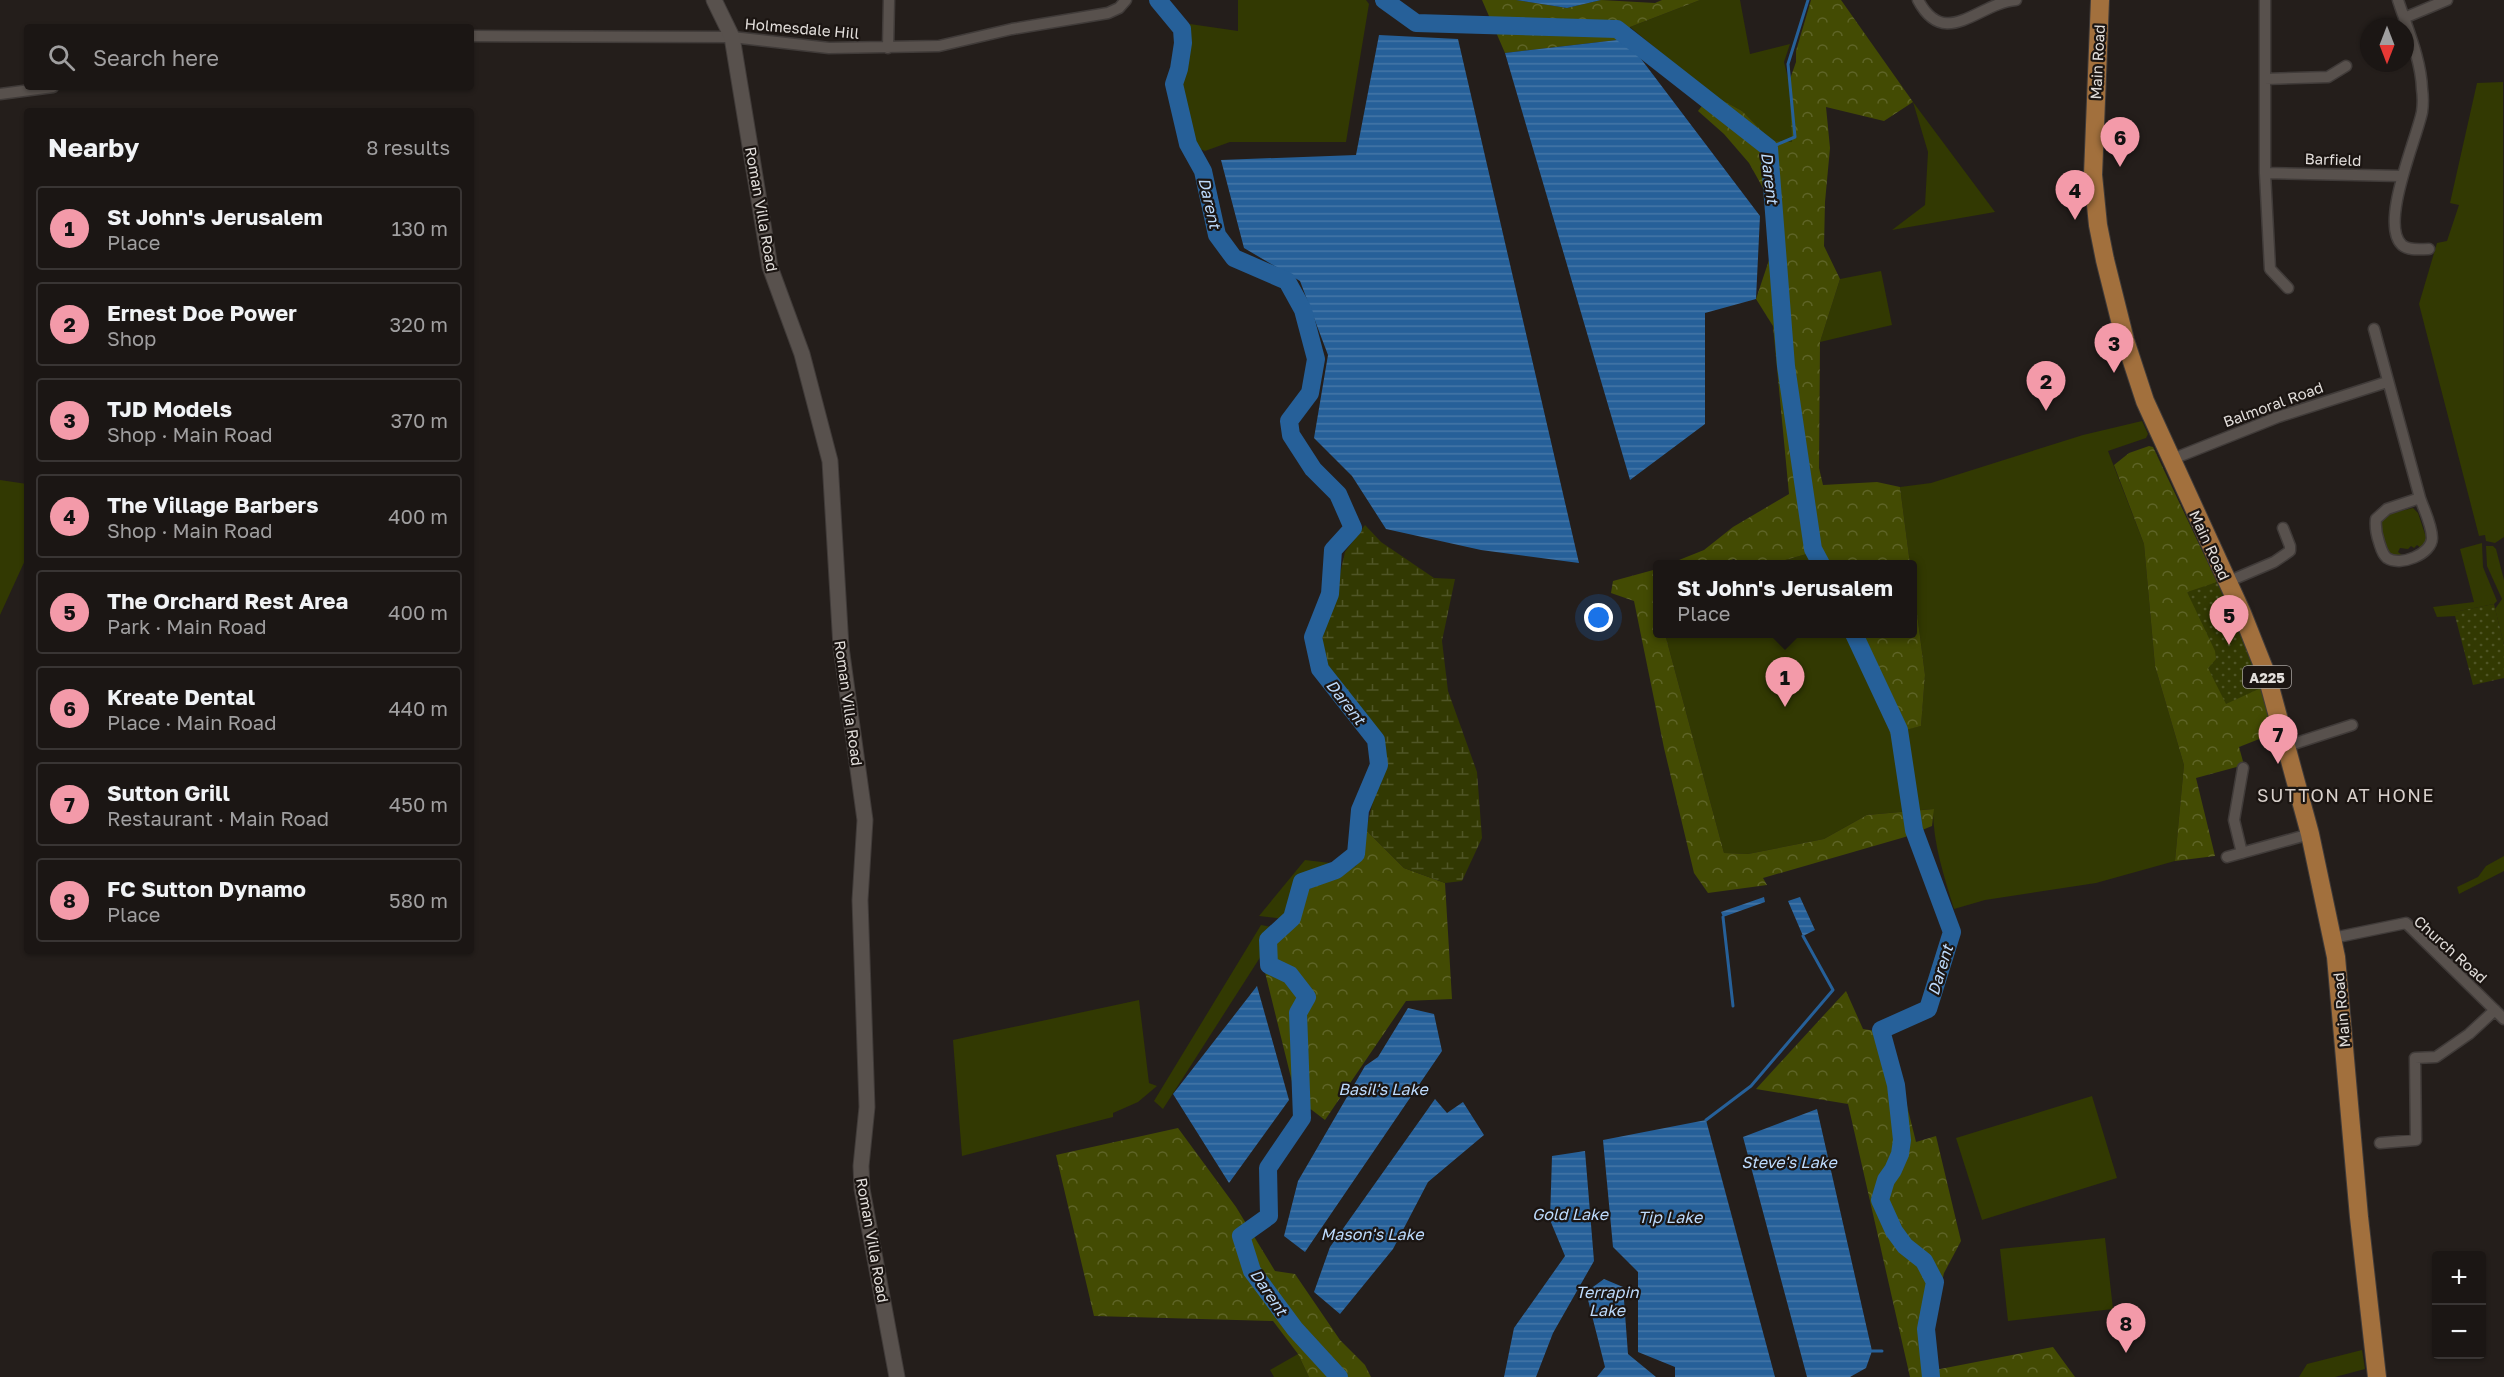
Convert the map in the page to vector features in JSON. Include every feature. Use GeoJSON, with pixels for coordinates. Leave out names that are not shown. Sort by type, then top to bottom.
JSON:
{"type":"FeatureCollection","features":[{"type":"Feature","properties":{"kind":"main road","name":"Main Road"},"geometry":{"type":"LineString","coordinates":[[2100,0],[2093,160],[2093,192],[2098,225],[2125,340],[2145,401],[2170,460],[2242,613],[2267,676],[2310,834],[2333,938],[2359,1217],[2377,1377]]}},
{"type":"Feature","properties":{"kind":"street","name":"Roman Villa Road"},"geometry":{"type":"LineString","coordinates":[[714,0],[732,37],[770,267],[802,354],[830,461],[841,647],[866,820],[860,900],[867,1107],[861,1166],[862,1189],[897,1377]]}},
{"type":"Feature","properties":{"kind":"street"},"geometry":{"type":"LineString","coordinates":[[888,48],[889,0]]}},
{"type":"Feature","properties":{"kind":"street"},"geometry":{"type":"LineString","coordinates":[[1918,0],[1929,17],[1947,24],[1964,20],[2003,1],[2016,0]]}},
{"type":"Feature","properties":{"kind":"street"},"geometry":{"type":"LineString","coordinates":[[2265,0],[2265,172],[2270,269],[2288,288]]}},
{"type":"Feature","properties":{"kind":"street"},"geometry":{"type":"LineString","coordinates":[[2398,0],[2404,18],[2447,0]]}},
{"type":"Feature","properties":{"kind":"street","name":"Holmesdale Hill"},"geometry":{"type":"LineString","coordinates":[[474,36],[732,37],[829,48],[939,46],[1012,28],[1108,13],[1125,2]]}},
{"type":"Feature","properties":{"kind":"street"},"geometry":{"type":"LineString","coordinates":[[2414,56],[2422,87],[2422,112],[2401,176],[2395,229],[2401,244],[2411,249],[2429,249]]}},
{"type":"Feature","properties":{"kind":"street"},"geometry":{"type":"LineString","coordinates":[[2265,79],[2328,76],[2346,66]]}},
{"type":"Feature","properties":{"kind":"street"},"geometry":{"type":"LineString","coordinates":[[0,94],[30,90]]}},
{"type":"Feature","properties":{"kind":"street","name":"Barfield"},"geometry":{"type":"LineString","coordinates":[[2265,172],[2401,176]]}},
{"type":"Feature","properties":{"kind":"street"},"geometry":{"type":"LineString","coordinates":[[2374,329],[2432,536],[2431,545],[2424,551],[2407,559],[2394,561],[2389,559],[2382,550],[2375,532],[2376,519],[2387,509],[2421,498]]}},
{"type":"Feature","properties":{"kind":"street","name":"Balmoral Road"},"geometry":{"type":"LineString","coordinates":[[2170,460],[2278,417],[2387,382]]}},
{"type":"Feature","properties":{"kind":"street"},"geometry":{"type":"LineString","coordinates":[[2227,582],[2274,562],[2290,551],[2283,528]]}},
{"type":"Feature","properties":{"kind":"street"},"geometry":{"type":"LineString","coordinates":[[2287,746],[2352,725]]}},
{"type":"Feature","properties":{"kind":"street"},"geometry":{"type":"LineString","coordinates":[[2242,853],[2234,820],[2243,768]]}},
{"type":"Feature","properties":{"kind":"street"},"geometry":{"type":"LineString","coordinates":[[2227,857],[2310,834]]}},
{"type":"Feature","properties":{"kind":"street","name":"Church Road"},"geometry":{"type":"LineString","coordinates":[[2333,938],[2406,923],[2504,1019]]}},
{"type":"Feature","properties":{"kind":"street"},"geometry":{"type":"LineString","coordinates":[[2380,1143],[2416,1140],[2415,1058],[2436,1057],[2469,1034],[2495,1010]]}},
{"type":"Feature","properties":{"kind":"green space"},"geometry":{"type":"Polygon","coordinates":[[[1238,0],[1366,0],[1369,4],[1346,142],[1230,142],[1205,151],[1195,147],[1178,85],[1185,51],[1183,23],[1238,31],[1238,0]]]}},
{"type":"Feature","properties":{"kind":"green space"},"geometry":{"type":"Polygon","coordinates":[[[1482,0],[1516,0],[1567,8],[1601,0],[1655,3],[1662,0],[1700,0],[1630,27],[1626,39],[1505,53],[1482,0]]]}},
{"type":"Feature","properties":{"kind":"green space"},"geometry":{"type":"Polygon","coordinates":[[[1700,0],[1740,0],[1750,54],[1790,44],[1784,62],[1789,82],[1792,142],[1772,141],[1742,111],[1711,94],[1630,27],[1700,0]]]}},
{"type":"Feature","properties":{"kind":"green space"},"geometry":{"type":"Polygon","coordinates":[[[1811,0],[1841,0],[1913,102],[1884,121],[1826,107],[1830,148],[1824,246],[1840,279],[1820,342],[1819,468],[1823,485],[1877,482],[1900,487],[1909,560],[1825,560],[1821,550],[1785,560],[1679,560],[1704,550],[1733,527],[1789,494],[1773,326],[1756,299],[1775,242],[1768,197],[1749,163],[1724,134],[1698,111],[1711,94],[1742,111],[1772,141],[1792,142],[1789,82],[1796,62],[1796,51],[1811,0]]]}},
{"type":"Feature","properties":{"kind":"green space"},"geometry":{"type":"Polygon","coordinates":[[[2503,82],[2504,537],[2495,543],[2486,541],[2485,535],[2479,536],[2419,304],[2437,243],[2447,241],[2459,205],[2450,203],[2477,83],[2503,82]]]}},
{"type":"Feature","properties":{"kind":"green space"},"geometry":{"type":"Polygon","coordinates":[[[1913,102],[1995,212],[1892,230],[1925,205],[1928,152],[1913,102]]]}},
{"type":"Feature","properties":{"kind":"green space"},"geometry":{"type":"Polygon","coordinates":[[[1881,271],[1892,325],[1820,342],[1840,279],[1881,271]]]}},
{"type":"Feature","properties":{"kind":"green space"},"geometry":{"type":"Polygon","coordinates":[[[2142,421],[2148,434],[2146,438],[2108,451],[2144,544],[2155,666],[2184,765],[2175,861],[2096,883],[1985,900],[1954,909],[1937,847],[1933,809],[1867,815],[1824,839],[1748,854],[1724,853],[1666,638],[1855,638],[1882,690],[1890,733],[1921,726],[1925,675],[1917,614],[1917,560],[1909,560],[1900,487],[1931,483],[2083,435],[2142,421]]]}},
{"type":"Feature","properties":{"kind":"green space"},"geometry":{"type":"Polygon","coordinates":[[[2149,446],[2153,447],[2217,582],[2210,585],[2261,687],[2277,732],[2239,747],[2244,765],[2196,778],[2215,856],[2175,861],[2184,765],[2155,666],[2144,544],[2114,465],[2129,453],[2149,446]]]}},
{"type":"Feature","properties":{"kind":"green space"},"geometry":{"type":"Polygon","coordinates":[[[0,480],[24,484],[24,563],[0,615],[0,480]]]}},
{"type":"Feature","properties":{"kind":"green space"},"geometry":{"type":"Polygon","coordinates":[[[2413,508],[2418,513],[2427,540],[2422,549],[2417,545],[2414,548],[2411,546],[2408,549],[2400,548],[2398,552],[2402,555],[2401,557],[2393,556],[2383,540],[2381,522],[2388,514],[2413,508]]]}},
{"type":"Feature","properties":{"kind":"green space"},"geometry":{"type":"Polygon","coordinates":[[[1365,525],[1381,542],[1434,578],[1455,579],[1442,641],[1448,691],[1477,772],[1482,838],[1462,881],[1445,883],[1404,868],[1366,830],[1383,761],[1373,726],[1323,665],[1322,633],[1334,601],[1345,552],[1365,525]]]}},
{"type":"Feature","properties":{"kind":"green space"},"geometry":{"type":"Polygon","coordinates":[[[2482,543],[2483,567],[2497,601],[2494,604],[2455,612],[2456,616],[2437,617],[2433,607],[2474,602],[2460,549],[2482,543]]]}},
{"type":"Feature","properties":{"kind":"green space"},"geometry":{"type":"Polygon","coordinates":[[[2486,546],[2493,546],[2496,549],[2504,580],[2504,645],[2495,609],[2502,599],[2487,566],[2486,546]]]}},
{"type":"Feature","properties":{"kind":"green space"},"geometry":{"type":"Polygon","coordinates":[[[1821,550],[1825,560],[1785,560],[1821,550]]]}},
{"type":"Feature","properties":{"kind":"green space"},"geometry":{"type":"Polygon","coordinates":[[[1653,570],[1653,638],[1666,638],[1724,853],[1748,854],[1824,839],[1867,815],[1934,809],[1932,826],[1905,837],[1763,878],[1767,885],[1708,893],[1694,873],[1664,748],[1634,601],[1611,593],[1613,581],[1653,570]]]}},
{"type":"Feature","properties":{"kind":"green space"},"geometry":{"type":"Polygon","coordinates":[[[2217,582],[2242,637],[2261,688],[2226,704],[2208,668],[2216,659],[2215,651],[2187,592],[2217,582]]]}},
{"type":"Feature","properties":{"kind":"green space"},"geometry":{"type":"Polygon","coordinates":[[[2494,604],[2504,645],[2504,678],[2473,685],[2454,612],[2494,604]]]}},
{"type":"Feature","properties":{"kind":"green space"},"geometry":{"type":"Polygon","coordinates":[[[1917,614],[1925,675],[1921,726],[1890,734],[1882,690],[1855,638],[1917,638],[1917,614]]]}},
{"type":"Feature","properties":{"kind":"green space"},"geometry":{"type":"Polygon","coordinates":[[[1366,830],[1404,868],[1445,883],[1452,999],[1406,1001],[1325,1120],[1296,1098],[1261,956],[1293,920],[1309,889],[1356,866],[1366,830]]]}},
{"type":"Feature","properties":{"kind":"green space"},"geometry":{"type":"Polygon","coordinates":[[[2504,856],[2504,871],[2459,894],[2457,887],[2478,877],[2486,866],[2504,856]]]}},
{"type":"Feature","properties":{"kind":"green space"},"geometry":{"type":"Polygon","coordinates":[[[1305,860],[1356,866],[1309,889],[1293,920],[1259,916],[1305,860]]]}},
{"type":"Feature","properties":{"kind":"green space"},"geometry":{"type":"Polygon","coordinates":[[[1261,925],[1283,929],[1261,956],[1163,1109],[1154,1101],[1261,925]]]}},
{"type":"Feature","properties":{"kind":"green space"},"geometry":{"type":"Polygon","coordinates":[[[1846,991],[1863,1029],[1889,1033],[1916,1142],[1936,1136],[1961,1241],[1944,1273],[1930,1333],[1935,1370],[2053,1347],[2075,1377],[1910,1377],[1848,1104],[1756,1089],[1846,991]]]}},
{"type":"Feature","properties":{"kind":"green space"},"geometry":{"type":"Polygon","coordinates":[[[1139,1000],[1149,1083],[1157,1086],[1138,1102],[1113,1113],[1113,1117],[962,1156],[953,1040],[1139,1000]]]}},
{"type":"Feature","properties":{"kind":"green space"},"geometry":{"type":"Polygon","coordinates":[[[2092,1096],[2117,1178],[1982,1220],[1956,1138],[2092,1096]]]}},
{"type":"Feature","properties":{"kind":"green space"},"geometry":{"type":"Polygon","coordinates":[[[1178,1128],[1236,1207],[1275,1271],[1295,1274],[1340,1340],[1365,1365],[1371,1377],[1309,1377],[1298,1354],[1273,1321],[1094,1316],[1056,1155],[1178,1128]]]}},
{"type":"Feature","properties":{"kind":"green space"},"geometry":{"type":"Polygon","coordinates":[[[2105,1238],[2113,1309],[2008,1321],[2000,1249],[2105,1238]]]}},
{"type":"Feature","properties":{"kind":"green space"},"geometry":{"type":"Polygon","coordinates":[[[2362,1350],[2365,1369],[2335,1377],[2299,1377],[2307,1364],[2362,1350]]]}},
{"type":"Feature","properties":{"kind":"green space"},"geometry":{"type":"Polygon","coordinates":[[[1298,1354],[1309,1377],[1274,1377],[1270,1370],[1298,1354]]]}},
{"type":"Feature","properties":{"kind":"water"},"geometry":{"type":"Polygon","coordinates":[[[1516,0],[1601,0],[1567,8],[1516,0]]]}},
{"type":"Feature","properties":{"kind":"water"},"geometry":{"type":"Polygon","coordinates":[[[1379,35],[1458,39],[1579,563],[1481,550],[1386,529],[1352,476],[1314,438],[1328,355],[1300,281],[1244,248],[1221,160],[1356,155],[1379,35]]]}},
{"type":"Feature","properties":{"kind":"water"},"geometry":{"type":"Polygon","coordinates":[[[1626,39],[1760,216],[1756,299],[1705,313],[1705,424],[1630,480],[1505,53],[1626,39]]]}},
{"type":"Feature","properties":{"kind":"water"},"geometry":{"type":"Polygon","coordinates":[[[1764,897],[1765,902],[1723,917],[1721,912],[1764,897]]]}},
{"type":"Feature","properties":{"kind":"water"},"geometry":{"type":"Polygon","coordinates":[[[1800,897],[1815,930],[1803,936],[1788,901],[1800,897]]]}},
{"type":"Feature","properties":{"kind":"water"},"geometry":{"type":"Polygon","coordinates":[[[1257,986],[1289,1100],[1229,1183],[1173,1094],[1257,986]]]}},
{"type":"Feature","properties":{"kind":"water","name":"Basil's Lake"},"geometry":{"type":"Polygon","coordinates":[[[1408,1008],[1434,1014],[1442,1051],[1305,1252],[1284,1236],[1298,1181],[1365,1066],[1378,1057],[1408,1008]]]}},
{"type":"Feature","properties":{"kind":"water","name":"Mason's Lake"},"geometry":{"type":"Polygon","coordinates":[[[1435,1099],[1447,1113],[1463,1102],[1484,1135],[1428,1182],[1393,1249],[1340,1314],[1314,1292],[1330,1247],[1435,1099]]]}},
{"type":"Feature","properties":{"kind":"water","name":"Steve's Lake"},"geometry":{"type":"Polygon","coordinates":[[[1817,1109],[1872,1351],[1866,1368],[1850,1377],[1807,1377],[1743,1137],[1817,1109]]]}},
{"type":"Feature","properties":{"kind":"water","name":"Tip Lake"},"geometry":{"type":"Polygon","coordinates":[[[1706,1120],[1775,1377],[1675,1377],[1675,1367],[1638,1352],[1638,1272],[1613,1247],[1603,1140],[1706,1120]]]}},
{"type":"Feature","properties":{"kind":"water","name":"Gold Lake"},"geometry":{"type":"Polygon","coordinates":[[[1585,1151],[1594,1261],[1553,1333],[1536,1377],[1504,1377],[1514,1328],[1565,1256],[1550,1220],[1552,1156],[1585,1151]]]}},
{"type":"Feature","properties":{"kind":"water","name":"Terrapin Lake"},"geometry":{"type":"Polygon","coordinates":[[[1604,1279],[1623,1287],[1628,1354],[1656,1377],[1597,1377],[1605,1367],[1586,1292],[1604,1279]]]}},
{"type":"Feature","properties":{"kind":"waterway","name":"Darent"},"geometry":{"type":"LineString","coordinates":[[1158,0],[1182,29],[1183,43],[1174,84],[1188,144],[1203,171],[1217,235],[1234,258],[1287,281],[1303,310],[1316,359],[1310,393],[1289,421],[1291,435],[1313,469],[1338,494],[1353,528],[1333,550],[1330,594],[1313,637],[1320,669],[1376,740],[1379,765],[1360,810],[1356,854],[1336,870],[1302,882],[1292,918],[1268,940],[1269,965],[1290,975],[1307,997],[1298,1013],[1302,1118],[1268,1168],[1269,1216],[1241,1236],[1252,1271],[1295,1329],[1339,1377]]}},
{"type":"Feature","properties":{"kind":"waterway","name":"Darent"},"geometry":{"type":"LineString","coordinates":[[1384,0],[1416,23],[1617,29],[1769,148],[1786,366],[1813,549],[1819,560]]}},
{"type":"Feature","properties":{"kind":"waterway"},"geometry":{"type":"LineString","coordinates":[[1769,148],[1795,137],[1788,64],[1808,0]]}},
{"type":"Feature","properties":{"kind":"waterway","name":"Darent"},"geometry":{"type":"LineString","coordinates":[[1856,638],[1899,730],[1914,830],[1952,932],[1928,1009],[1881,1030],[1896,1085],[1902,1140],[1900,1154],[1886,1180],[1880,1200],[1894,1231],[1905,1246],[1924,1261],[1935,1282],[1926,1329],[1931,1377]]}},
{"type":"Feature","properties":{"kind":"waterway"},"geometry":{"type":"LineString","coordinates":[[1723,917],[1733,1006]]}},
{"type":"Feature","properties":{"kind":"waterway"},"geometry":{"type":"LineString","coordinates":[[1706,1120],[1751,1086],[1833,990],[1803,936]]}},
{"type":"Feature","properties":{"kind":"waterway"},"geometry":{"type":"LineString","coordinates":[[1872,1351],[1882,1351]]}},
{"type":"Feature","properties":{"kind":"place","name":"Kreate Dental"},"geometry":{"type":"Point","coordinates":[2120,167]}},
{"type":"Feature","properties":{"kind":"place","name":"The Village Barbers"},"geometry":{"type":"Point","coordinates":[2075,220]}},
{"type":"Feature","properties":{"kind":"place","name":"TJD Models"},"geometry":{"type":"Point","coordinates":[2114,373]}},
{"type":"Feature","properties":{"kind":"place","name":"Ernest Doe Power"},"geometry":{"type":"Point","coordinates":[2046,411]}},
{"type":"Feature","properties":{"kind":"place","name":"The Orchard Rest Area"},"geometry":{"type":"Point","coordinates":[2229,645]}},
{"type":"Feature","properties":{"kind":"place","name":"St John's Jerusalem"},"geometry":{"type":"Point","coordinates":[1785,707]}},
{"type":"Feature","properties":{"kind":"place","name":"Sutton Grill"},"geometry":{"type":"Point","coordinates":[2278,764]}},
{"type":"Feature","properties":{"kind":"place","name":"FC Sutton Dynamo"},"geometry":{"type":"Point","coordinates":[2126,1353]}},
{"type":"Feature","properties":{"kind":"district","name":"SUTTON AT HONE"},"geometry":{"type":"Point","coordinates":[2346,795]}}]}
